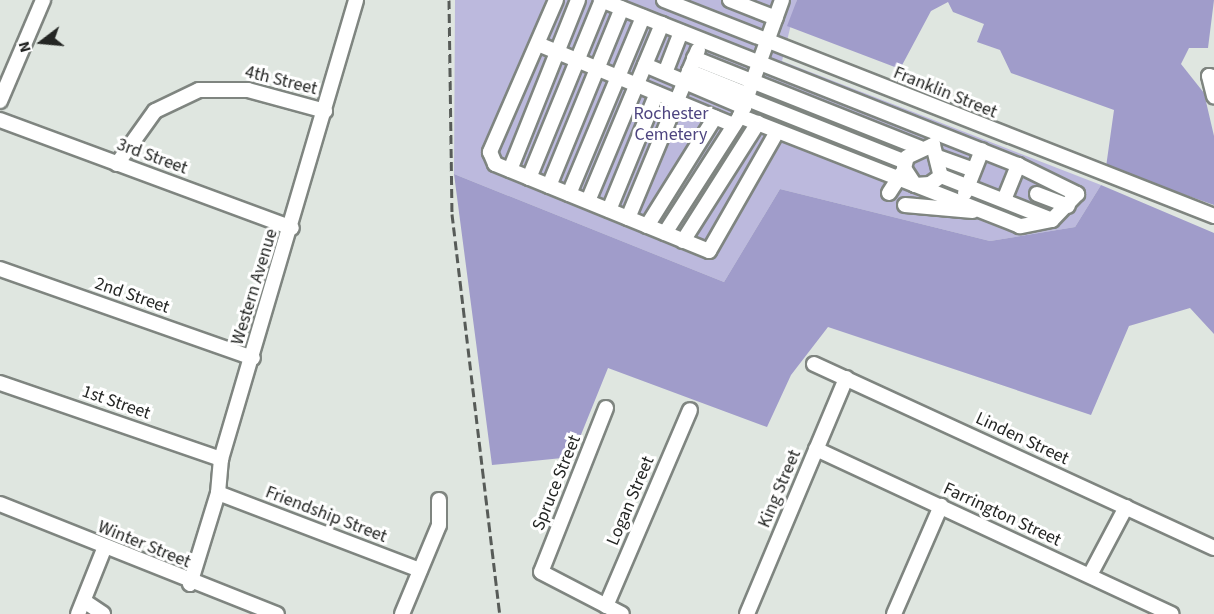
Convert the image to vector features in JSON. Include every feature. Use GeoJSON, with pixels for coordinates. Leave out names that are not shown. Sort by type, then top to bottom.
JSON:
{"type":"FeatureCollection","features":[{"type":"Feature","properties":{"kind":"street"},"geometry":{"type":"LineString","coordinates":[[0,102],[43,0]]}},
{"type":"Feature","properties":{"kind":"street","name":"Western Avenue"},"geometry":{"type":"LineString","coordinates":[[190,584],[219,493],[221,459],[292,228],[356,0]]}},
{"type":"Feature","properties":{"kind":"street"},"geometry":{"type":"LineString","coordinates":[[556,0],[490,152],[495,164],[705,250],[713,247],[777,132]]}},
{"type":"Feature","properties":{"kind":"street"},"geometry":{"type":"LineString","coordinates":[[510,170],[559,53],[578,0]]}},
{"type":"Feature","properties":{"kind":"street"},"geometry":{"type":"LineString","coordinates":[[529,178],[601,0],[760,63],[933,146],[973,170]]}},
{"type":"Feature","properties":{"kind":"street","name":"Franklin Street"},"geometry":{"type":"LineString","coordinates":[[664,0],[949,114],[1214,216]]}},
{"type":"Feature","properties":{"kind":"street"},"geometry":{"type":"LineString","coordinates":[[730,0],[776,18]]}},
{"type":"Feature","properties":{"kind":"street"},"geometry":{"type":"LineString","coordinates":[[666,233],[744,104],[782,0]]}},
{"type":"Feature","properties":{"kind":"street"},"geometry":{"type":"LineString","coordinates":[[549,186],[622,8]]}},
{"type":"Feature","properties":{"kind":"street"},"geometry":{"type":"LineString","coordinates":[[569,194],[643,16]]}},
{"type":"Feature","properties":{"kind":"street"},"geometry":{"type":"LineString","coordinates":[[588,201],[662,24]]}},
{"type":"Feature","properties":{"kind":"street"},"geometry":{"type":"LineString","coordinates":[[665,73],[681,32]]}},
{"type":"Feature","properties":{"kind":"street"},"geometry":{"type":"LineString","coordinates":[[628,218],[702,40]]}},
{"type":"Feature","properties":{"kind":"street"},"geometry":{"type":"LineString","coordinates":[[538,44],[715,117]]}},
{"type":"Feature","properties":{"kind":"street"},"geometry":{"type":"LineString","coordinates":[[645,65],[665,73],[690,70],[744,104],[903,170],[915,185],[960,208]]}},
{"type":"Feature","properties":{"kind":"street"},"geometry":{"type":"LineString","coordinates":[[690,70],[744,104],[933,146],[982,150],[1075,189],[1068,207],[1052,220],[1027,228],[978,211],[905,205]]}},
{"type":"Feature","properties":{"kind":"street"},"geometry":{"type":"LineString","coordinates":[[1214,77],[1209,76],[1214,96]]}},
{"type":"Feature","properties":{"kind":"street","name":"4th Street"},"geometry":{"type":"LineString","coordinates":[[117,164],[154,111],[199,90],[248,90],[325,111]]}},
{"type":"Feature","properties":{"kind":"street"},"geometry":{"type":"LineString","coordinates":[[609,210],[657,93]]}},
{"type":"Feature","properties":{"kind":"street"},"geometry":{"type":"LineString","coordinates":[[647,226],[715,117],[744,104]]}},
{"type":"Feature","properties":{"kind":"street"},"geometry":{"type":"LineString","coordinates":[[744,104],[758,123],[777,132],[903,170]]}},
{"type":"Feature","properties":{"kind":"street"},"geometry":{"type":"LineString","coordinates":[[889,193],[903,170],[933,146],[949,114]]}},
{"type":"Feature","properties":{"kind":"street","name":"3rd Street"},"geometry":{"type":"LineString","coordinates":[[0,120],[292,228]]}},
{"type":"Feature","properties":{"kind":"street"},"geometry":{"type":"LineString","coordinates":[[683,241],[758,123]]}},
{"type":"Feature","properties":{"kind":"street"},"geometry":{"type":"LineString","coordinates":[[933,146],[941,176]]}},
{"type":"Feature","properties":{"kind":"street"},"geometry":{"type":"LineString","coordinates":[[960,208],[982,150]]}},
{"type":"Feature","properties":{"kind":"street"},"geometry":{"type":"LineString","coordinates":[[1004,200],[1018,165]]}},
{"type":"Feature","properties":{"kind":"street"},"geometry":{"type":"LineString","coordinates":[[915,185],[930,184],[941,176]]}},
{"type":"Feature","properties":{"kind":"street"},"geometry":{"type":"LineString","coordinates":[[941,176],[1052,220]]}},
{"type":"Feature","properties":{"kind":"street"},"geometry":{"type":"LineString","coordinates":[[1037,194],[1068,207]]}},
{"type":"Feature","properties":{"kind":"street","name":"2nd Street"},"geometry":{"type":"LineString","coordinates":[[0,269],[253,358]]}},
{"type":"Feature","properties":{"kind":"street","name":"Linden Street"},"geometry":{"type":"LineString","coordinates":[[814,364],[1214,548]]}},
{"type":"Feature","properties":{"kind":"street","name":"King Street"},"geometry":{"type":"LineString","coordinates":[[747,614],[846,378]]}},
{"type":"Feature","properties":{"kind":"street","name":"1st Street"},"geometry":{"type":"LineString","coordinates":[[0,383],[221,459]]}},
{"type":"Feature","properties":{"kind":"street","name":"Spruce Street"},"geometry":{"type":"LineString","coordinates":[[606,408],[541,572],[606,606]]}},
{"type":"Feature","properties":{"kind":"street","name":"Logan Street"},"geometry":{"type":"LineString","coordinates":[[606,606],[690,410]]}},
{"type":"Feature","properties":{"kind":"street","name":"Farrington Street"},"geometry":{"type":"LineString","coordinates":[[816,449],[1172,614]]}},
{"type":"Feature","properties":{"kind":"street","name":"Friendship Street"},"geometry":{"type":"LineString","coordinates":[[219,493],[420,570]]}},
{"type":"Feature","properties":{"kind":"street"},"geometry":{"type":"LineString","coordinates":[[402,614],[441,518],[439,500]]}},
{"type":"Feature","properties":{"kind":"street","name":"Winter Street"},"geometry":{"type":"LineString","coordinates":[[0,504],[190,584],[258,611],[277,614]]}},
{"type":"Feature","properties":{"kind":"street"},"geometry":{"type":"LineString","coordinates":[[894,614],[941,506]]}},
{"type":"Feature","properties":{"kind":"street"},"geometry":{"type":"LineString","coordinates":[[1090,575],[1126,507]]}},
{"type":"Feature","properties":{"kind":"street"},"geometry":{"type":"LineString","coordinates":[[103,614],[81,608],[104,549]]}},
{"type":"Feature","properties":{"kind":"street"},"geometry":{"type":"LineString","coordinates":[[606,606],[622,614]]}},
{"type":"Feature","properties":{"kind":"green space","name":"Rochester Cemetery"},"geometry":{"type":"Polygon","coordinates":[[[455,0],[797,0],[782,61],[1101,185],[1075,227],[990,241],[780,189],[724,282],[454,174],[455,0]]]}},
{"type":"Feature","properties":{"kind":"shaded area"},"geometry":{"type":"Polygon","coordinates":[[[797,0],[1214,0],[1208,48],[1189,48],[1181,64],[1204,93],[1214,136],[1214,205],[1106,167],[1114,110],[1011,73],[1000,50],[977,42],[984,24],[953,12],[948,2],[931,11],[900,69],[787,26],[797,0]]]}},
{"type":"Feature","properties":{"kind":"shaded area"},"geometry":{"type":"Polygon","coordinates":[[[454,174],[724,282],[780,189],[990,241],[1075,227],[1101,185],[1214,233],[1214,334],[1190,308],[1129,326],[1091,415],[828,327],[791,375],[767,427],[608,368],[572,457],[492,465],[454,174]]]}},
{"type":"Feature","properties":{"kind":"railway"},"geometry":{"type":"LineString","coordinates":[[449,0],[452,214],[500,614]]}}]}
